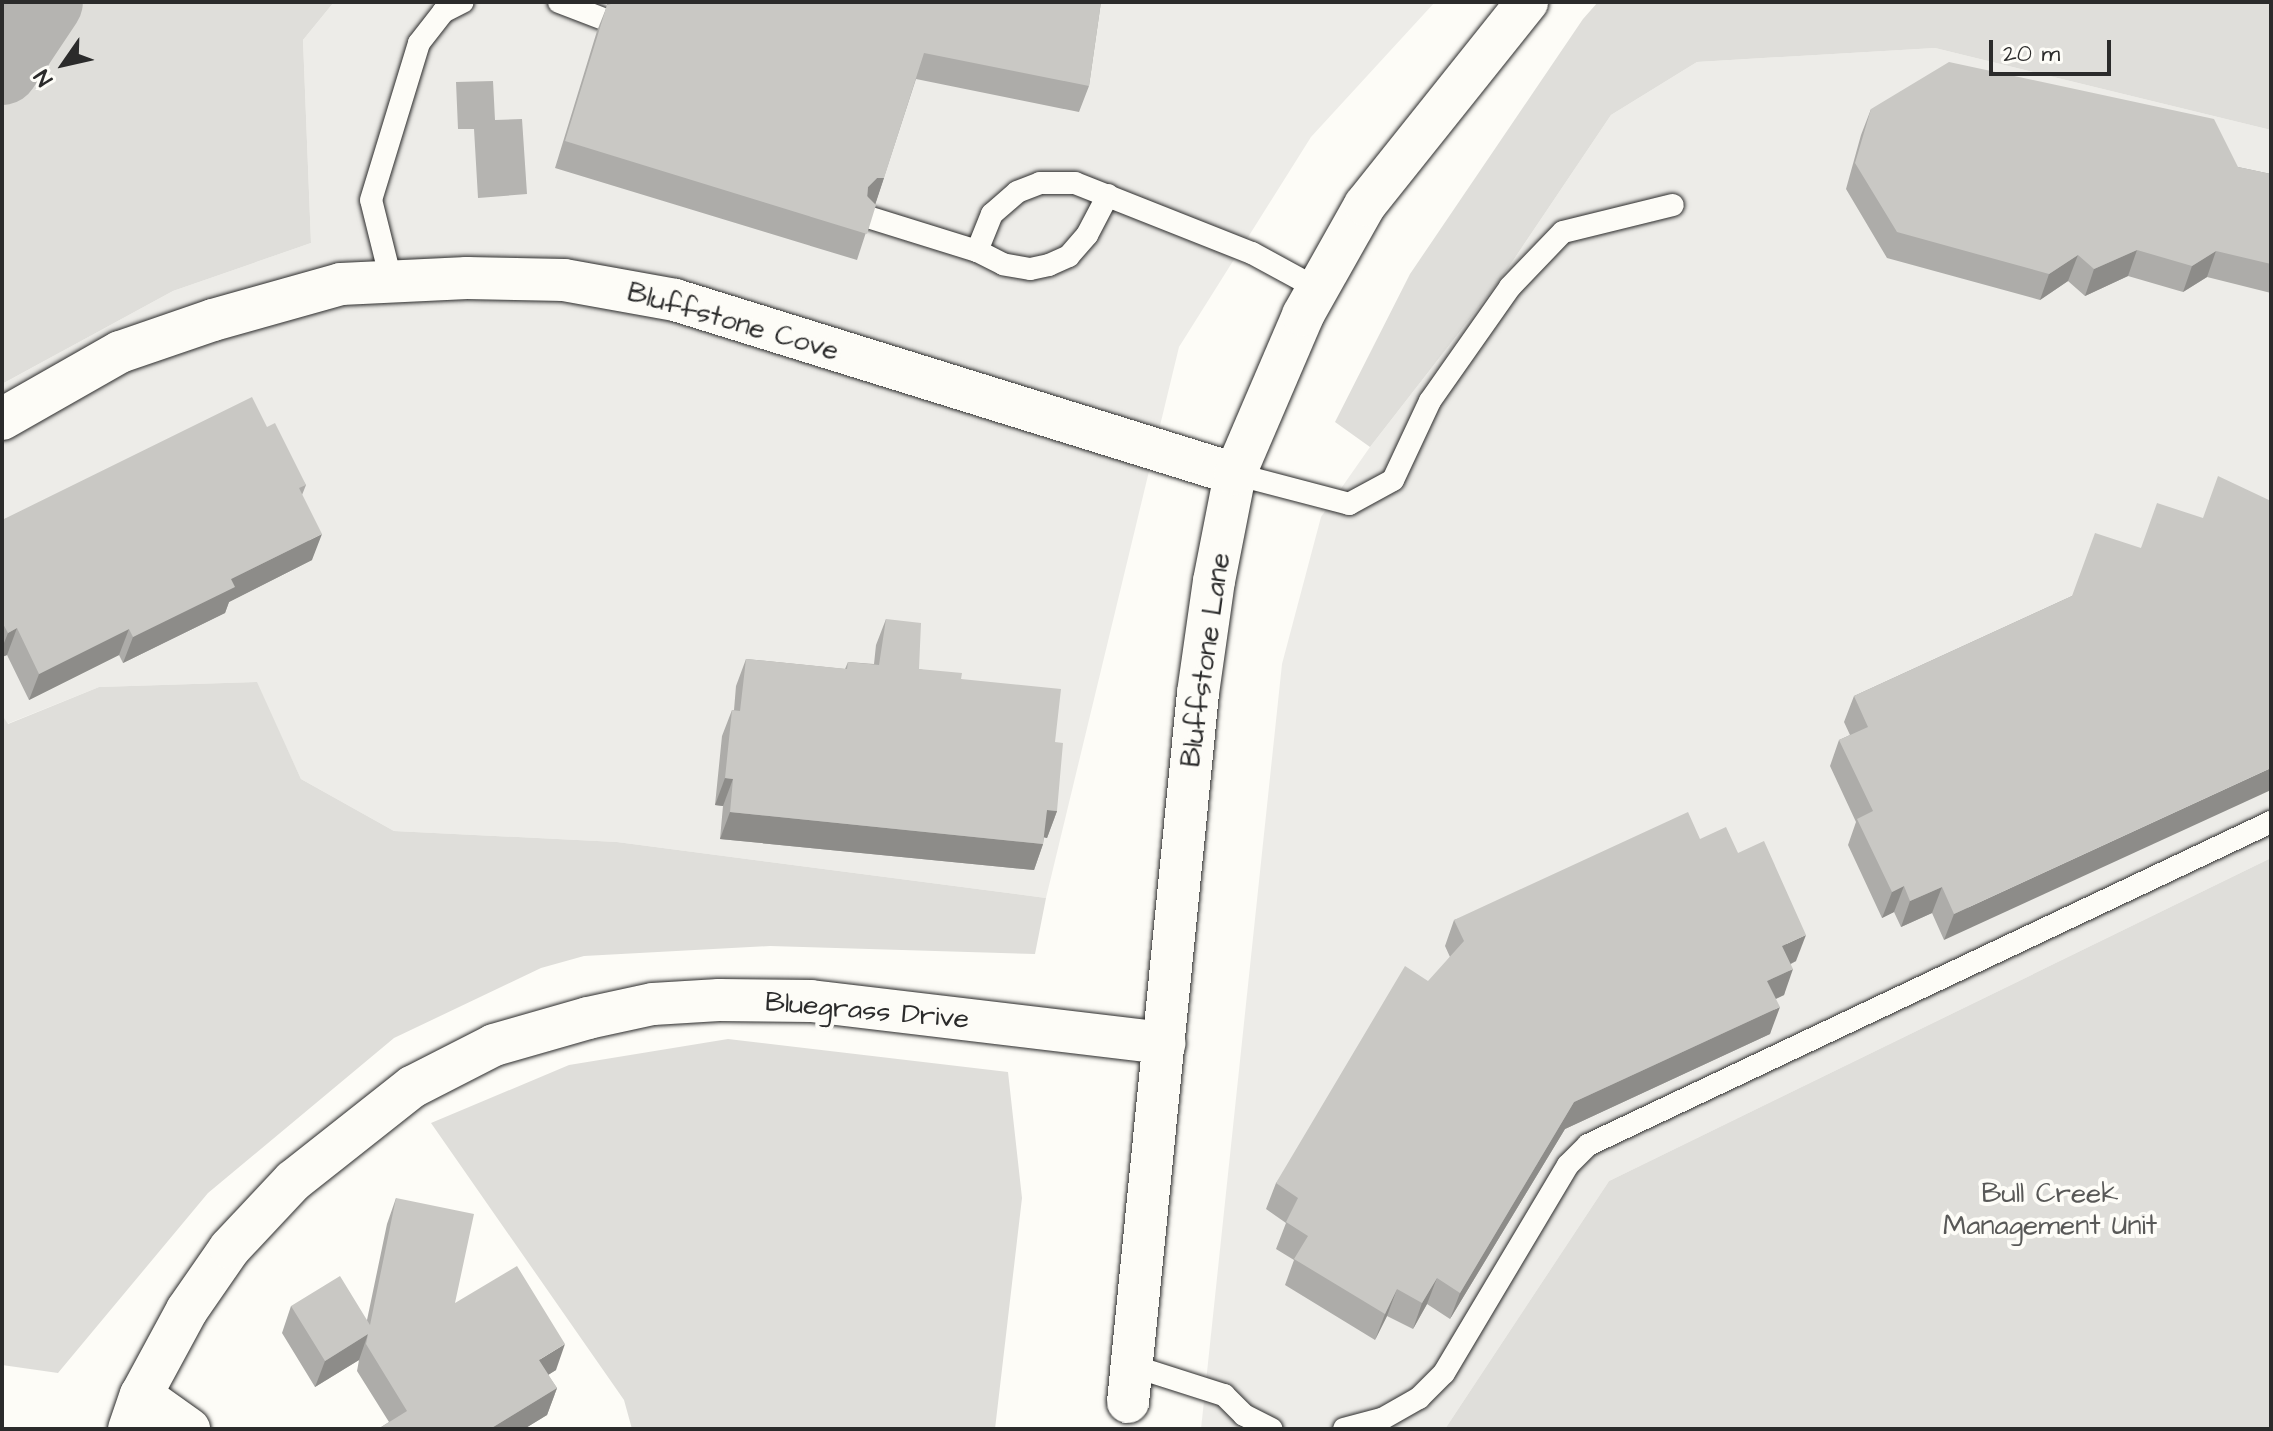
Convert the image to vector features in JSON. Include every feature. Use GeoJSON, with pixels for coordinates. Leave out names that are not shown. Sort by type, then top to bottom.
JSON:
{"type":"FeatureCollection","features":[{"type":"Feature","properties":{"kind":"street","name":"Bluffstone Lane"},"geometry":{"type":"LineString","coordinates":[[1130,1384],[1198,693],[1214,581],[1235,474],[1271,385],[1318,289],[1365,205],[1527,2]]}},
{"type":"Feature","properties":{"kind":"street","name":"Bluffstone Cove"},"geometry":{"type":"LineString","coordinates":[[2,419],[120,352],[213,320],[341,284],[391,280],[564,280],[675,300],[1235,474]]}},
{"type":"Feature","properties":{"kind":"street","name":"Bluegrass Drive"},"geometry":{"type":"LineString","coordinates":[[135,1412],[187,1310],[221,1260],[293,1181],[412,1087],[494,1045],[588,1018],[653,1004],[719,1000],[811,1001],[1165,1043]]}},
{"type":"Feature","properties":{"kind":"street"},"geometry":{"type":"LineString","coordinates":[[135,1412],[189,1429]]}},
{"type":"Feature","properties":{"kind":"lane"},"geometry":{"type":"LineString","coordinates":[[391,280],[371,200],[419,43],[443,12],[463,2]]}},
{"type":"Feature","properties":{"kind":"lane"},"geometry":{"type":"LineString","coordinates":[[559,2],[601,18]]}},
{"type":"Feature","properties":{"kind":"lane"},"geometry":{"type":"LineString","coordinates":[[977,251],[992,214],[1017,192],[1040,183],[1075,183],[1252,253],[1318,289]]}},
{"type":"Feature","properties":{"kind":"lane"},"geometry":{"type":"LineString","coordinates":[[871,218],[977,251],[1003,264],[1030,269],[1069,256],[1087,235],[1108,195]]}},
{"type":"Feature","properties":{"kind":"lane"},"geometry":{"type":"LineString","coordinates":[[1235,474],[1349,504],[1393,480],[1430,401],[1510,287],[1563,232],[1673,205]]}},
{"type":"Feature","properties":{"kind":"lane"},"geometry":{"type":"LineString","coordinates":[[1344,1429],[1382,1419],[1419,1398],[1444,1373],[1568,1165],[1588,1145],[2271,822]]}},
{"type":"Feature","properties":{"kind":"lane"},"geometry":{"type":"LineString","coordinates":[[1130,1384],[1224,1395],[1244,1415],[1272,1429]]}},
{"type":"Feature","properties":{"kind":"shaded area"},"geometry":{"type":"Polygon","coordinates":[[[334,2],[1435,2],[1311,137],[1179,347],[1046,898],[617,842],[394,831],[301,779],[256,682],[99,687],[7,724],[2,715],[2,384],[173,291],[311,243],[303,40],[334,2]]]}},
{"type":"Feature","properties":{"kind":"shaded area"},"geometry":{"type":"Polygon","coordinates":[[[1935,48],[2271,130],[2271,858],[1609,1181],[1445,1429],[1201,1429],[1282,664],[1321,517],[1370,447],[1500,280],[1611,115],[1697,62],[1935,48]]]}},
{"type":"Feature","properties":{"kind":"shaded area"},"geometry":{"type":"Polygon","coordinates":[[[493,81],[495,120],[522,119],[527,194],[478,198],[474,129],[458,129],[456,82],[493,81]]]}},
{"type":"Feature","properties":{"kind":"green space"},"geometry":{"type":"Polygon","coordinates":[[[2,2],[334,2],[303,40],[311,243],[173,291],[2,384],[2,2]]]}},
{"type":"Feature","properties":{"kind":"green space"},"geometry":{"type":"Polygon","coordinates":[[[1598,2],[2271,2],[2271,130],[1935,48],[1697,62],[1611,115],[1500,280],[1370,447],[1335,422],[1410,274],[1583,19],[1598,2]]]}},
{"type":"Feature","properties":{"kind":"green space"},"geometry":{"type":"Polygon","coordinates":[[[257,682],[301,779],[394,831],[617,842],[1046,898],[1035,954],[770,946],[584,956],[541,968],[394,1038],[208,1193],[58,1373],[2,1365],[2,715],[8,724],[99,687],[257,682]]]}},
{"type":"Feature","properties":{"kind":"green space","name":"Bull Creek Management Unit"},"geometry":{"type":"Polygon","coordinates":[[[2271,858],[2271,1429],[1445,1429],[1609,1181],[2271,858]]]}},
{"type":"Feature","properties":{"kind":"green space"},"geometry":{"type":"Polygon","coordinates":[[[728,1039],[1008,1072],[1022,1198],[995,1429],[632,1429],[624,1400],[431,1123],[569,1065],[728,1039]]]}},
{"type":"Feature","properties":{"kind":"building"},"geometry":{"type":"Polygon","coordinates":[[[619,2],[1101,2],[1089,86],[924,53],[884,178],[877,178],[868,187],[867,196],[876,205],[867,234],[565,141],[607,5],[619,2]]]}},
{"type":"Feature","properties":{"kind":"building"},"geometry":{"type":"Polygon","coordinates":[[[1949,62],[2214,119],[2238,167],[2271,174],[2271,264],[2216,251],[2192,266],[2137,250],[2094,269],[2078,255],[2049,274],[1897,232],[1855,163],[1871,109],[1949,62]]]}},
{"type":"Feature","properties":{"kind":"building"},"geometry":{"type":"Polygon","coordinates":[[[252,397],[267,427],[275,423],[306,485],[299,488],[322,534],[231,579],[235,587],[133,637],[129,629],[39,674],[17,628],[8,633],[2,622],[2,520],[252,397]]]}},
{"type":"Feature","properties":{"kind":"building"},"geometry":{"type":"Polygon","coordinates":[[[2218,476],[2271,501],[2271,768],[1954,914],[1942,887],[1910,901],[1904,886],[1892,892],[1857,819],[1873,811],[1839,740],[1868,727],[1854,696],[2072,596],[2095,533],[2141,548],[2157,503],[2203,518],[2218,476]]]}},
{"type":"Feature","properties":{"kind":"building"},"geometry":{"type":"Polygon","coordinates":[[[886,619],[921,623],[919,669],[962,673],[961,679],[1061,689],[1055,742],[1063,743],[1057,811],[1047,810],[1043,844],[730,812],[733,779],[725,778],[732,710],[740,711],[746,659],[847,669],[848,662],[879,665],[886,619]]]}},
{"type":"Feature","properties":{"kind":"building"},"geometry":{"type":"Polygon","coordinates":[[[1688,812],[1700,839],[1726,827],[1738,853],[1764,841],[1806,935],[1782,946],[1793,969],[1767,981],[1780,1007],[1574,1102],[1460,1293],[1437,1278],[1422,1303],[1397,1289],[1385,1314],[1294,1259],[1308,1236],[1286,1222],[1298,1198],[1276,1183],[1405,966],[1428,981],[1464,941],[1454,920],[1688,812]]]}},
{"type":"Feature","properties":{"kind":"building"},"geometry":{"type":"Polygon","coordinates":[[[396,1198],[474,1214],[455,1303],[517,1266],[565,1344],[539,1360],[557,1388],[490,1429],[378,1429],[407,1411],[366,1344],[368,1334],[325,1361],[291,1306],[340,1276],[370,1325],[396,1198]]]}},
{"type":"Feature","properties":{"kind":"waterway"},"geometry":{"type":"LineString","coordinates":[[2,68],[46,2]]}}]}
